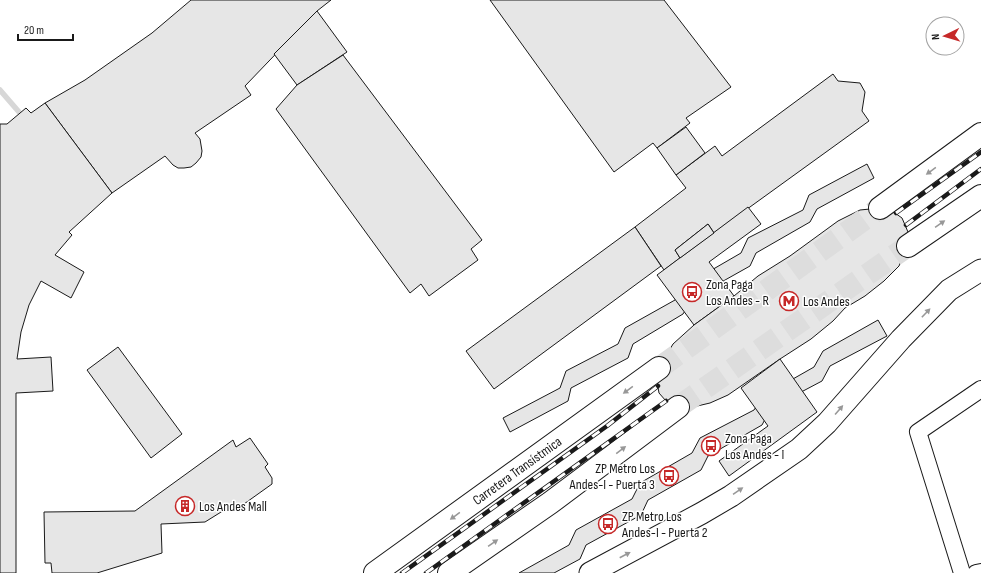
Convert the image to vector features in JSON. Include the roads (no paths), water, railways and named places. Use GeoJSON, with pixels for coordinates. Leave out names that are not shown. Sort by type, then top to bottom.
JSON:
{"type":"FeatureCollection","features":[{"type":"Feature","properties":{"kind":"main road"},"geometry":{"type":"LineString","coordinates":[[880,208],[981,134]]}},
{"type":"Feature","properties":{"kind":"main road"},"geometry":{"type":"LineString","coordinates":[[908,246],[981,196]]}},
{"type":"Feature","properties":{"kind":"main road","name":"Carretera Transístmica"},"geometry":{"type":"LineString","coordinates":[[375,573],[659,368]]}},
{"type":"Feature","properties":{"kind":"main road"},"geometry":{"type":"LineString","coordinates":[[449,573],[550,503],[678,407]]}},
{"type":"Feature","properties":{"kind":"street"},"geometry":{"type":"LineString","coordinates":[[590,573],[731,496],[799,449],[827,423],[901,339],[949,290],[981,270]]}},
{"type":"Feature","properties":{"kind":"street"},"geometry":{"type":"LineString","coordinates":[[962,573],[918,432],[981,388]]}},
{"type":"Feature","properties":{"kind":"street"},"geometry":{"type":"LineString","coordinates":[[976,573],[981,572]]}},
{"type":"Feature","properties":{"kind":"waterway"},"geometry":{"type":"LineString","coordinates":[[0,90],[19,112]]}},
{"type":"Feature","properties":{"kind":"tunnel"},"geometry":{"type":"LineString","coordinates":[[659,368],[880,208]]}},
{"type":"Feature","properties":{"kind":"tunnel"},"geometry":{"type":"LineString","coordinates":[[678,407],[908,246]]}},
{"type":"Feature","properties":{"kind":"railway"},"geometry":{"type":"LineString","coordinates":[[896,213],[981,152]]}},
{"type":"Feature","properties":{"kind":"railway"},"geometry":{"type":"LineString","coordinates":[[906,225],[981,169]]}},
{"type":"Feature","properties":{"kind":"railway"},"geometry":{"type":"LineString","coordinates":[[402,573],[607,426],[658,386]]}},
{"type":"Feature","properties":{"kind":"railway"},"geometry":{"type":"LineString","coordinates":[[426,573],[666,401]]}},
{"type":"Feature","properties":{"kind":"place","name":"Zona Paga Los Andes - R"},"geometry":{"type":"Point","coordinates":[692,292]}},
{"type":"Feature","properties":{"kind":"place","name":"Los Andes"},"geometry":{"type":"Point","coordinates":[789,301]}},
{"type":"Feature","properties":{"kind":"place","name":"Zona Paga Los Andes - I"},"geometry":{"type":"Point","coordinates":[711,446]}},
{"type":"Feature","properties":{"kind":"place","name":"ZP Metro Los Andes-I - Puerta 3"},"geometry":{"type":"Point","coordinates":[669,476]}},
{"type":"Feature","properties":{"kind":"place","name":"Los Andes Mall"},"geometry":{"type":"Point","coordinates":[185,506]}},
{"type":"Feature","properties":{"kind":"place","name":"ZP Metro Los Andes-I - Puerta 2"},"geometry":{"type":"Point","coordinates":[608,524]}}]}
